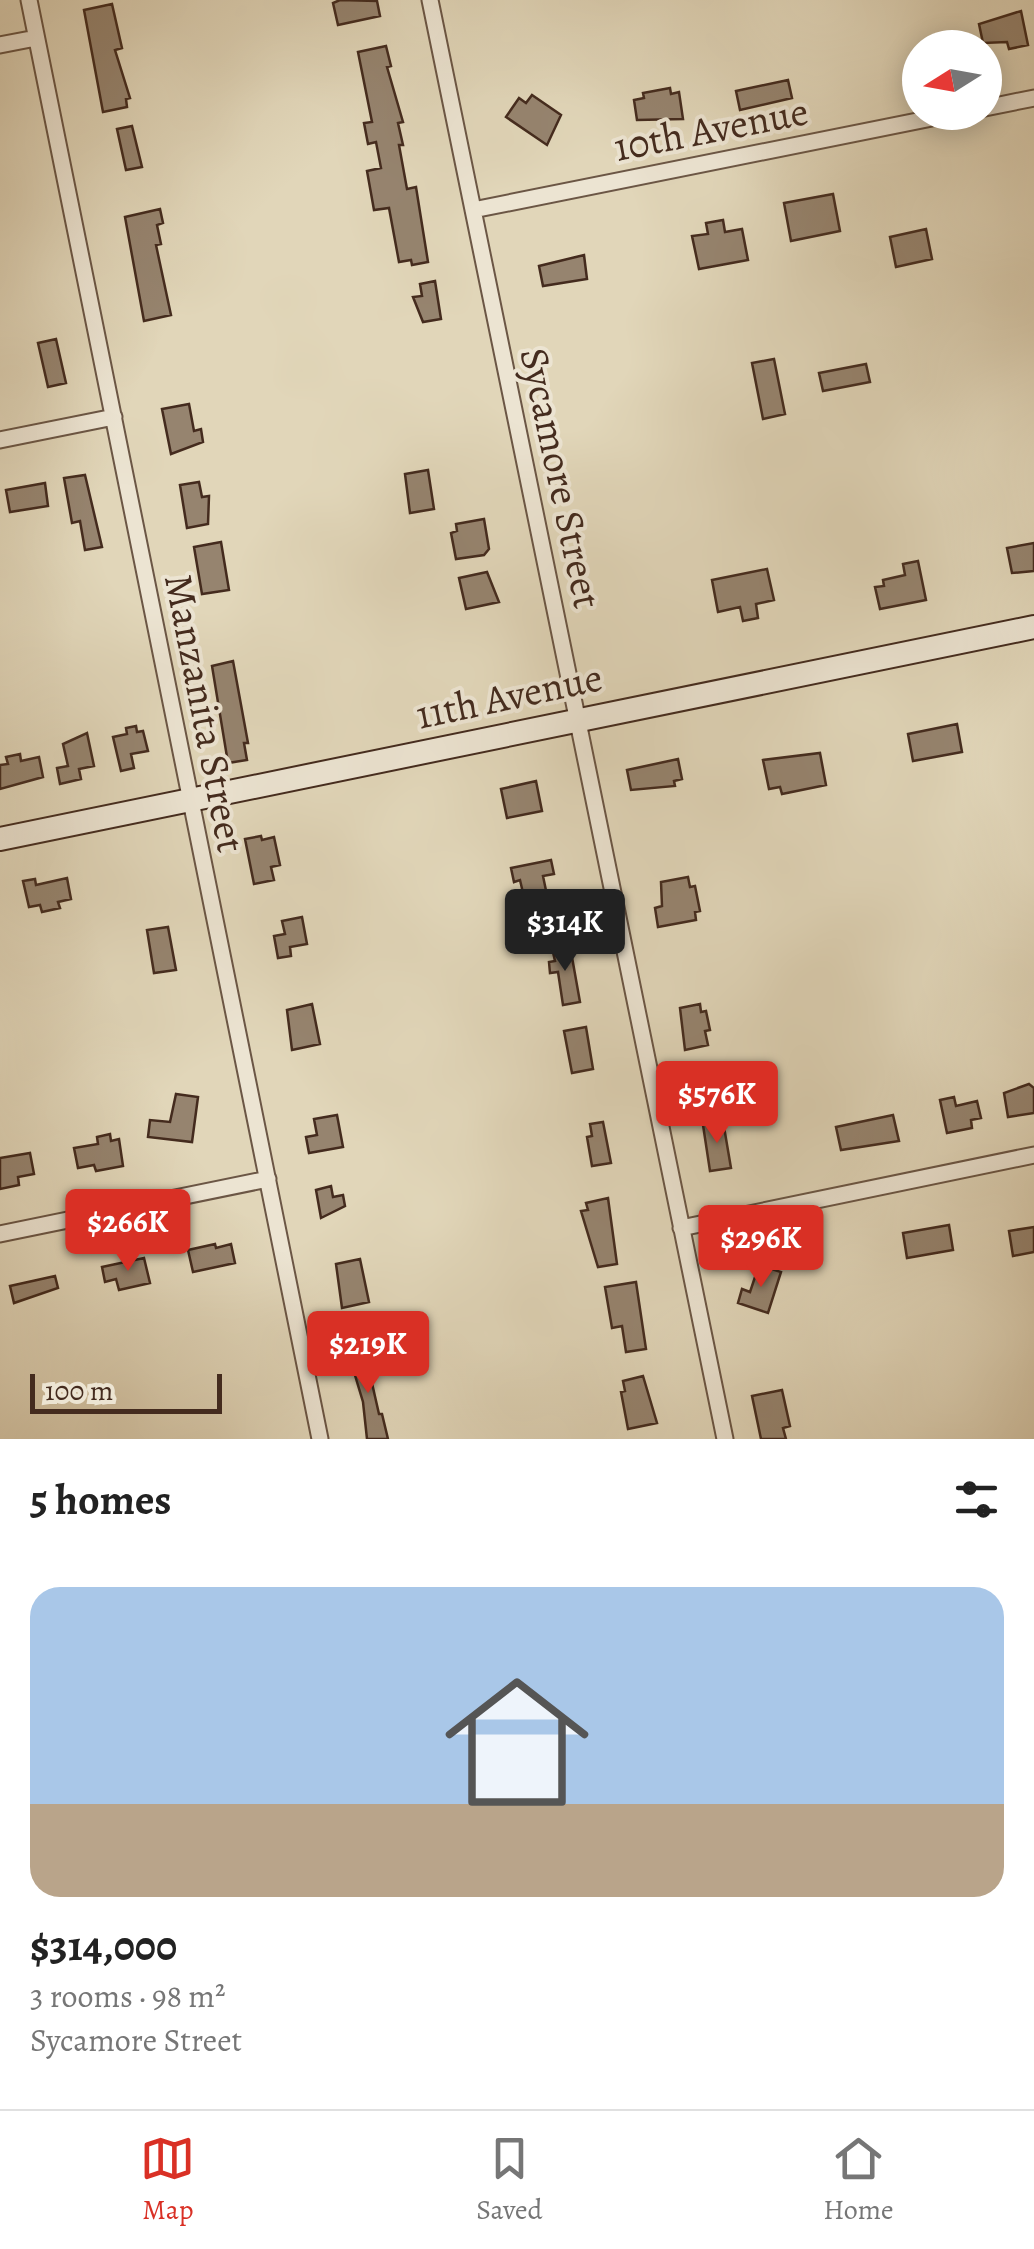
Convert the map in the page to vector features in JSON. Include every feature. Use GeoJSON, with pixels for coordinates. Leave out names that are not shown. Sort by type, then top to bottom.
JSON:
{"type":"FeatureCollection","features":[{"type":"Feature","properties":{"kind":"main road","name":"11th Avenue"},"geometry":{"type":"LineString","coordinates":[[0,839],[1034,627]]}},
{"type":"Feature","properties":{"kind":"street","name":"Manzanita Street"},"geometry":{"type":"LineString","coordinates":[[28,0],[320,1439]]}},
{"type":"Feature","properties":{"kind":"street","name":"Sycamore Street"},"geometry":{"type":"LineString","coordinates":[[430,0],[725,1439]]}},
{"type":"Feature","properties":{"kind":"street"},"geometry":{"type":"LineString","coordinates":[[0,45],[36,38]]}},
{"type":"Feature","properties":{"kind":"street"},"geometry":{"type":"LineString","coordinates":[[1002,105],[1034,98]]}},
{"type":"Feature","properties":{"kind":"street","name":"10th Avenue"},"geometry":{"type":"LineString","coordinates":[[473,210],[902,124]]}},
{"type":"Feature","properties":{"kind":"street"},"geometry":{"type":"LineString","coordinates":[[0,440],[114,417]]}},
{"type":"Feature","properties":{"kind":"street"},"geometry":{"type":"LineString","coordinates":[[682,1228],[1034,1155]]}},
{"type":"Feature","properties":{"kind":"street"},"geometry":{"type":"LineString","coordinates":[[0,1234],[268,1179]]}},
{"type":"Feature","properties":{"kind":"building"},"geometry":{"type":"Polygon","coordinates":[[[377,1],[380,16],[338,25],[333,3],[377,1]]]}},
{"type":"Feature","properties":{"kind":"building"},"geometry":{"type":"Polygon","coordinates":[[[112,4],[122,48],[115,50],[130,98],[126,99],[127,107],[103,112],[84,10],[112,4]]]}},
{"type":"Feature","properties":{"kind":"building"},"geometry":{"type":"Polygon","coordinates":[[[1021,11],[1028,45],[1009,49],[1007,42],[1002,42],[1002,30],[980,30],[979,24],[1021,11]]]}},
{"type":"Feature","properties":{"kind":"building"},"geometry":{"type":"Polygon","coordinates":[[[386,46],[391,66],[387,67],[403,122],[398,123],[403,145],[399,145],[407,189],[416,187],[428,262],[412,265],[411,260],[399,262],[389,208],[374,210],[367,171],[381,168],[376,142],[368,144],[364,123],[372,122],[358,52],[386,46]]]}},
{"type":"Feature","properties":{"kind":"building"},"geometry":{"type":"Polygon","coordinates":[[[788,80],[792,98],[740,110],[736,91],[788,80]]]}},
{"type":"Feature","properties":{"kind":"building"},"geometry":{"type":"Polygon","coordinates":[[[670,88],[671,94],[679,92],[683,119],[637,120],[634,100],[644,98],[643,93],[670,88]]]}},
{"type":"Feature","properties":{"kind":"building"},"geometry":{"type":"Polygon","coordinates":[[[532,95],[561,115],[547,145],[506,117],[519,98],[526,103],[532,95]]]}},
{"type":"Feature","properties":{"kind":"building"},"geometry":{"type":"Polygon","coordinates":[[[132,126],[142,167],[126,170],[117,129],[132,126]]]}},
{"type":"Feature","properties":{"kind":"building"},"geometry":{"type":"Polygon","coordinates":[[[833,194],[840,231],[791,241],[784,203],[833,194]]]}},
{"type":"Feature","properties":{"kind":"building"},"geometry":{"type":"Polygon","coordinates":[[[160,209],[163,223],[157,225],[161,244],[156,245],[171,315],[144,321],[125,217],[160,209]]]}},
{"type":"Feature","properties":{"kind":"building"},"geometry":{"type":"Polygon","coordinates":[[[723,220],[725,232],[742,229],[748,260],[699,269],[692,236],[708,234],[706,223],[723,220]]]}},
{"type":"Feature","properties":{"kind":"building"},"geometry":{"type":"Polygon","coordinates":[[[926,229],[932,259],[896,267],[890,237],[926,229]]]}},
{"type":"Feature","properties":{"kind":"building"},"geometry":{"type":"Polygon","coordinates":[[[584,255],[587,279],[543,286],[539,266],[584,255]]]}},
{"type":"Feature","properties":{"kind":"building"},"geometry":{"type":"Polygon","coordinates":[[[435,281],[441,319],[423,322],[413,297],[422,296],[420,284],[435,281]]]}},
{"type":"Feature","properties":{"kind":"building"},"geometry":{"type":"Polygon","coordinates":[[[56,339],[66,383],[48,387],[38,343],[56,339]]]}},
{"type":"Feature","properties":{"kind":"building"},"geometry":{"type":"Polygon","coordinates":[[[774,359],[785,414],[763,419],[752,363],[774,359]]]}},
{"type":"Feature","properties":{"kind":"building"},"geometry":{"type":"Polygon","coordinates":[[[866,364],[870,382],[823,391],[819,373],[866,364]]]}},
{"type":"Feature","properties":{"kind":"building"},"geometry":{"type":"Polygon","coordinates":[[[189,404],[194,431],[201,429],[203,442],[171,454],[162,409],[189,404]]]}},
{"type":"Feature","properties":{"kind":"building"},"geometry":{"type":"Polygon","coordinates":[[[428,470],[434,509],[410,513],[405,474],[428,470]]]}},
{"type":"Feature","properties":{"kind":"building"},"geometry":{"type":"Polygon","coordinates":[[[85,475],[102,547],[85,550],[80,521],[72,523],[64,478],[85,475]]]}},
{"type":"Feature","properties":{"kind":"building"},"geometry":{"type":"Polygon","coordinates":[[[199,482],[202,497],[209,496],[208,524],[187,528],[180,485],[199,482]]]}},
{"type":"Feature","properties":{"kind":"building"},"geometry":{"type":"Polygon","coordinates":[[[45,483],[48,506],[10,512],[6,490],[45,483]]]}},
{"type":"Feature","properties":{"kind":"building"},"geometry":{"type":"Polygon","coordinates":[[[484,519],[489,549],[484,555],[456,559],[451,533],[457,531],[456,524],[484,519]]]}},
{"type":"Feature","properties":{"kind":"building"},"geometry":{"type":"Polygon","coordinates":[[[221,542],[229,590],[202,594],[194,547],[221,542]]]}},
{"type":"Feature","properties":{"kind":"building"},"geometry":{"type":"Polygon","coordinates":[[[1034,543],[1034,571],[1012,573],[1007,548],[1034,543]]]}},
{"type":"Feature","properties":{"kind":"building"},"geometry":{"type":"Polygon","coordinates":[[[918,561],[926,600],[880,609],[875,587],[884,586],[883,580],[905,575],[903,564],[918,561]]]}},
{"type":"Feature","properties":{"kind":"building"},"geometry":{"type":"Polygon","coordinates":[[[767,569],[774,600],[756,604],[758,618],[743,621],[740,607],[718,612],[712,580],[767,569]]]}},
{"type":"Feature","properties":{"kind":"building"},"geometry":{"type":"Polygon","coordinates":[[[487,572],[499,602],[466,609],[459,578],[487,572]]]}},
{"type":"Feature","properties":{"kind":"building"},"geometry":{"type":"Polygon","coordinates":[[[233,661],[248,743],[244,743],[247,760],[228,763],[212,666],[233,661]]]}},
{"type":"Feature","properties":{"kind":"building"},"geometry":{"type":"Polygon","coordinates":[[[957,724],[962,752],[913,761],[908,734],[957,724]]]}},
{"type":"Feature","properties":{"kind":"building"},"geometry":{"type":"Polygon","coordinates":[[[136,726],[137,732],[143,731],[148,751],[131,754],[134,768],[121,771],[113,737],[127,734],[126,728],[136,726]]]}},
{"type":"Feature","properties":{"kind":"building"},"geometry":{"type":"Polygon","coordinates":[[[87,733],[94,766],[79,769],[81,779],[60,784],[57,768],[68,766],[63,744],[87,733]]]}},
{"type":"Feature","properties":{"kind":"building"},"geometry":{"type":"Polygon","coordinates":[[[820,753],[826,785],[782,794],[780,787],[769,789],[763,760],[820,753]]]}},
{"type":"Feature","properties":{"kind":"building"},"geometry":{"type":"Polygon","coordinates":[[[20,754],[21,761],[39,757],[43,777],[0,789],[0,765],[8,764],[6,757],[20,754]]]}},
{"type":"Feature","properties":{"kind":"building"},"geometry":{"type":"Polygon","coordinates":[[[678,759],[682,779],[674,781],[675,786],[631,790],[627,770],[678,759]]]}},
{"type":"Feature","properties":{"kind":"building"},"geometry":{"type":"Polygon","coordinates":[[[536,781],[542,811],[507,818],[501,789],[536,781]]]}},
{"type":"Feature","properties":{"kind":"building"},"geometry":{"type":"Polygon","coordinates":[[[261,836],[262,840],[274,837],[280,865],[271,867],[274,880],[254,884],[245,839],[261,836]]]}},
{"type":"Feature","properties":{"kind":"building"},"geometry":{"type":"Polygon","coordinates":[[[551,860],[554,874],[543,876],[549,905],[527,910],[520,880],[514,882],[511,868],[551,860]]]}},
{"type":"Feature","properties":{"kind":"building"},"geometry":{"type":"Polygon","coordinates":[[[688,877],[690,887],[695,886],[700,911],[695,912],[696,920],[658,927],[655,908],[662,906],[661,882],[688,877]]]}},
{"type":"Feature","properties":{"kind":"building"},"geometry":{"type":"Polygon","coordinates":[[[67,878],[71,899],[58,902],[60,908],[42,912],[40,905],[29,907],[23,881],[35,879],[36,885],[67,878]]]}},
{"type":"Feature","properties":{"kind":"building"},"geometry":{"type":"Polygon","coordinates":[[[302,917],[307,944],[290,947],[291,956],[278,958],[274,936],[285,934],[282,921],[302,917]]]}},
{"type":"Feature","properties":{"kind":"building"},"geometry":{"type":"Polygon","coordinates":[[[168,927],[176,970],[154,973],[147,930],[168,927]]]}},
{"type":"Feature","properties":{"kind":"building"},"geometry":{"type":"Polygon","coordinates":[[[570,946],[580,1002],[563,1005],[558,972],[550,973],[549,962],[555,961],[552,948],[570,946]]]}},
{"type":"Feature","properties":{"kind":"building"},"geometry":{"type":"Polygon","coordinates":[[[312,1004],[320,1044],[292,1050],[287,1010],[312,1004]]]}},
{"type":"Feature","properties":{"kind":"building"},"geometry":{"type":"Polygon","coordinates":[[[700,1004],[701,1012],[706,1011],[710,1030],[705,1031],[708,1045],[685,1050],[680,1008],[700,1004]]]}},
{"type":"Feature","properties":{"kind":"building"},"geometry":{"type":"Polygon","coordinates":[[[586,1027],[593,1069],[572,1073],[564,1031],[586,1027]]]}},
{"type":"Feature","properties":{"kind":"building"},"geometry":{"type":"Polygon","coordinates":[[[1029,1084],[1034,1088],[1034,1113],[1008,1117],[1004,1093],[1029,1084]]]}},
{"type":"Feature","properties":{"kind":"building"},"geometry":{"type":"Polygon","coordinates":[[[176,1094],[198,1097],[192,1142],[148,1137],[150,1120],[170,1122],[176,1094]]]}},
{"type":"Feature","properties":{"kind":"building"},"geometry":{"type":"Polygon","coordinates":[[[954,1097],[956,1106],[977,1101],[981,1118],[971,1120],[972,1128],[947,1133],[940,1100],[954,1097]]]}},
{"type":"Feature","properties":{"kind":"building"},"geometry":{"type":"Polygon","coordinates":[[[337,1115],[343,1147],[309,1153],[306,1137],[317,1135],[314,1119],[337,1115]]]}},
{"type":"Feature","properties":{"kind":"building"},"geometry":{"type":"Polygon","coordinates":[[[893,1115],[899,1141],[841,1150],[836,1127],[893,1115]]]}},
{"type":"Feature","properties":{"kind":"building"},"geometry":{"type":"Polygon","coordinates":[[[723,1121],[731,1168],[710,1171],[703,1125],[723,1121]]]}},
{"type":"Feature","properties":{"kind":"building"},"geometry":{"type":"Polygon","coordinates":[[[603,1122],[611,1163],[592,1166],[587,1137],[592,1136],[590,1124],[603,1122]]]}},
{"type":"Feature","properties":{"kind":"building"},"geometry":{"type":"Polygon","coordinates":[[[110,1134],[111,1141],[119,1139],[123,1166],[96,1171],[94,1165],[78,1168],[74,1148],[98,1144],[97,1137],[110,1134]]]}},
{"type":"Feature","properties":{"kind":"building"},"geometry":{"type":"Polygon","coordinates":[[[30,1153],[34,1174],[18,1177],[19,1185],[0,1189],[0,1158],[30,1153]]]}},
{"type":"Feature","properties":{"kind":"building"},"geometry":{"type":"Polygon","coordinates":[[[331,1186],[333,1197],[343,1195],[345,1206],[321,1218],[316,1190],[331,1186]]]}},
{"type":"Feature","properties":{"kind":"building"},"geometry":{"type":"Polygon","coordinates":[[[608,1198],[617,1264],[598,1267],[581,1211],[588,1210],[586,1203],[608,1198]]]}},
{"type":"Feature","properties":{"kind":"building"},"geometry":{"type":"Polygon","coordinates":[[[949,1225],[953,1250],[907,1258],[903,1233],[949,1225]]]}},
{"type":"Feature","properties":{"kind":"building"},"geometry":{"type":"Polygon","coordinates":[[[1034,1227],[1034,1252],[1013,1256],[1009,1231],[1034,1227]]]}},
{"type":"Feature","properties":{"kind":"building"},"geometry":{"type":"Polygon","coordinates":[[[215,1244],[216,1248],[231,1244],[235,1263],[193,1272],[188,1250],[215,1244]]]}},
{"type":"Feature","properties":{"kind":"building"},"geometry":{"type":"Polygon","coordinates":[[[144,1258],[150,1283],[119,1290],[116,1279],[105,1282],[102,1267],[144,1258]]]}},
{"type":"Feature","properties":{"kind":"building"},"geometry":{"type":"Polygon","coordinates":[[[360,1259],[369,1302],[342,1308],[336,1264],[360,1259]]]}},
{"type":"Feature","properties":{"kind":"building"},"geometry":{"type":"Polygon","coordinates":[[[759,1265],[781,1272],[768,1313],[738,1303],[742,1289],[750,1292],[759,1265]]]}},
{"type":"Feature","properties":{"kind":"building"},"geometry":{"type":"Polygon","coordinates":[[[55,1276],[58,1288],[14,1303],[10,1286],[55,1276]]]}},
{"type":"Feature","properties":{"kind":"building"},"geometry":{"type":"Polygon","coordinates":[[[636,1282],[646,1349],[626,1352],[622,1326],[612,1328],[605,1287],[636,1282]]]}},
{"type":"Feature","properties":{"kind":"building"},"geometry":{"type":"Polygon","coordinates":[[[364,1348],[388,1439],[367,1439],[363,1402],[348,1352],[364,1348]]]}},
{"type":"Feature","properties":{"kind":"building"},"geometry":{"type":"Polygon","coordinates":[[[643,1376],[657,1423],[628,1429],[621,1392],[625,1391],[623,1381],[643,1376]]]}},
{"type":"Feature","properties":{"kind":"building"},"geometry":{"type":"Polygon","coordinates":[[[782,1390],[790,1426],[783,1428],[786,1439],[761,1439],[752,1396],[782,1390]]]}}]}
